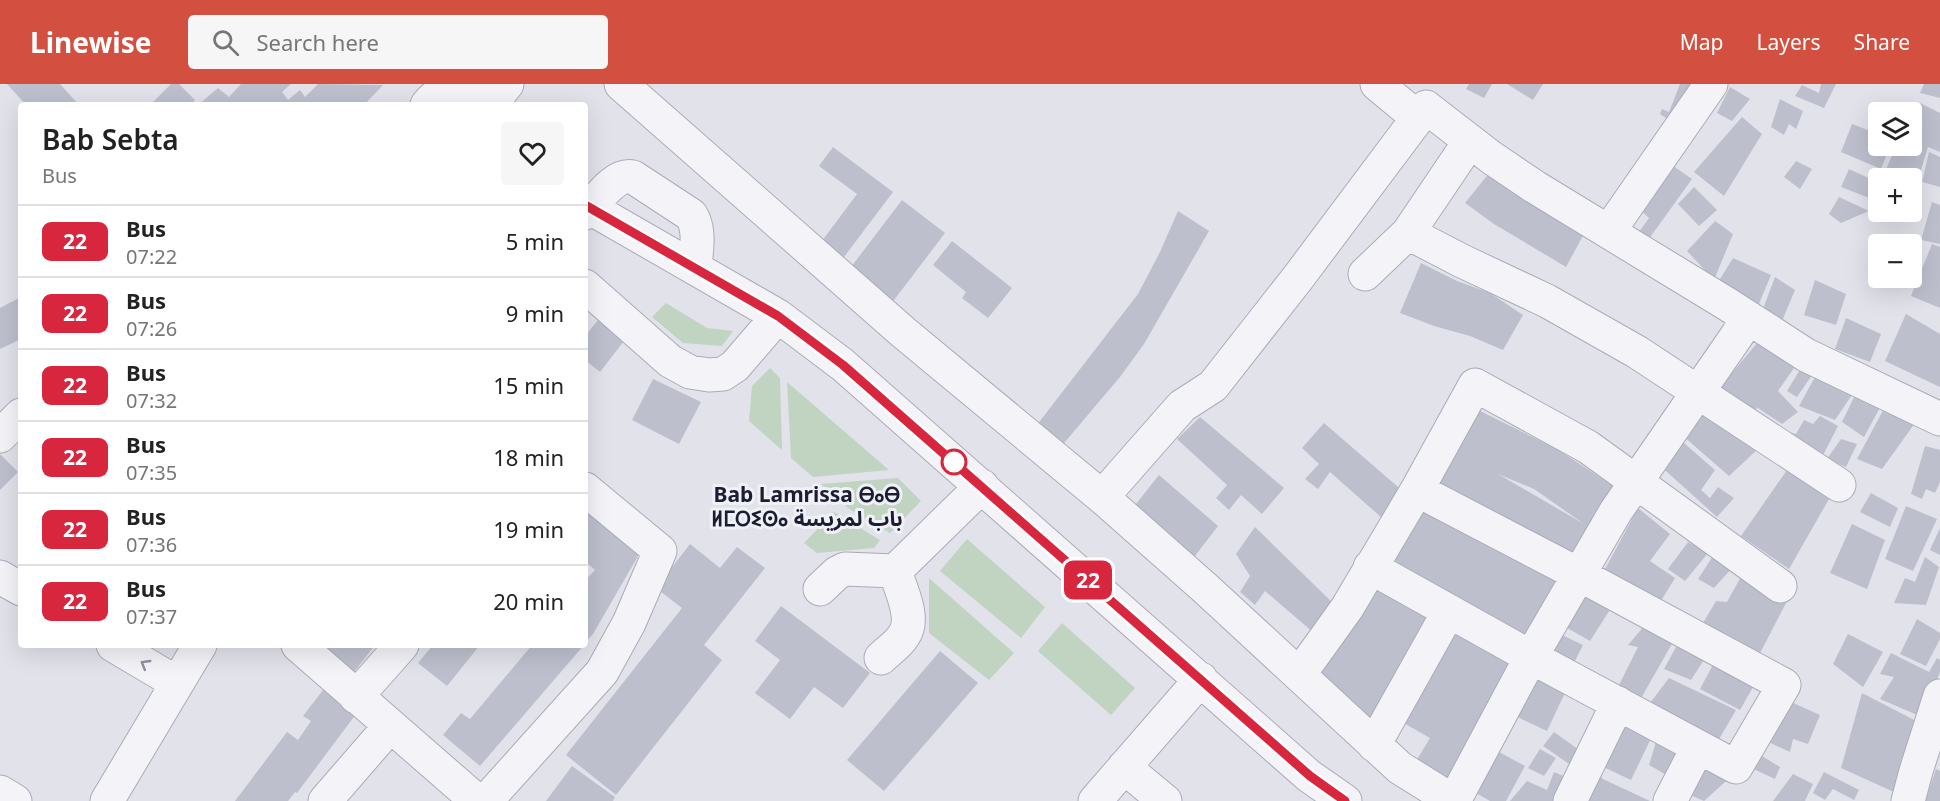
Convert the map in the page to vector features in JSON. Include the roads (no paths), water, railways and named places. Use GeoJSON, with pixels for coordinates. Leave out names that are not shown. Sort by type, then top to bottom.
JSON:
{"type":"FeatureCollection","features":[{"type":"Feature","properties":{"kind":"street"},"geometry":{"type":"LineString","coordinates":[[431,95],[456,90],[481,98],[507,84]]}},
{"type":"Feature","properties":{"kind":"street"},"geometry":{"type":"LineString","coordinates":[[621,84],[919,346],[1102,497],[1205,588],[1400,768],[1454,801],[1531,657],[1599,540],[1749,318]]}},
{"type":"Feature","properties":{"kind":"street"},"geometry":{"type":"LineString","coordinates":[[1377,84],[1418,118]]}},
{"type":"Feature","properties":{"kind":"street"},"geometry":{"type":"LineString","coordinates":[[1609,231],[1712,84]]}},
{"type":"Feature","properties":{"kind":"street"},"geometry":{"type":"LineString","coordinates":[[1102,497],[1182,406],[1213,386],[1297,279],[1426,107],[1535,187],[1806,355],[1940,419]]}},
{"type":"Feature","properties":{"kind":"street"},"geometry":{"type":"LineString","coordinates":[[1365,274],[1408,233],[1470,141]]}},
{"type":"Feature","properties":{"kind":"street"},"geometry":{"type":"LineString","coordinates":[[588,207],[618,179],[633,177],[691,215],[697,228],[694,268]]}},
{"type":"Feature","properties":{"kind":"street"},"geometry":{"type":"LineString","coordinates":[[588,210],[778,316],[843,365],[1310,776],[1345,801]]}},
{"type":"Feature","properties":{"kind":"street"},"geometry":{"type":"LineString","coordinates":[[1408,233],[1547,301],[1637,352],[1839,485]]}},
{"type":"Feature","properties":{"kind":"street"},"geometry":{"type":"LineString","coordinates":[[588,288],[670,361],[690,372],[708,375],[723,374],[735,366],[778,316]]}},
{"type":"Feature","properties":{"kind":"street"},"geometry":{"type":"LineString","coordinates":[[1299,675],[1347,608],[1417,490],[1475,385],[1588,447],[1780,585]]}},
{"type":"Feature","properties":{"kind":"street"},"geometry":{"type":"LineString","coordinates":[[0,436],[18,418]]}},
{"type":"Feature","properties":{"kind":"street"},"geometry":{"type":"LineString","coordinates":[[820,589],[837,573],[845,570],[895,571],[982,486]]}},
{"type":"Feature","properties":{"kind":"street"},"geometry":{"type":"LineString","coordinates":[[1370,567],[1736,768],[1784,685],[1417,490]]}},
{"type":"Feature","properties":{"kind":"street"},"geometry":{"type":"LineString","coordinates":[[486,801],[602,672],[629,623],[660,551],[588,491]]}},
{"type":"Feature","properties":{"kind":"street"},"geometry":{"type":"LineString","coordinates":[[881,658],[905,635],[908,626],[908,617],[895,571]]}},
{"type":"Feature","properties":{"kind":"street"},"geometry":{"type":"LineString","coordinates":[[0,576],[18,587]]}},
{"type":"Feature","properties":{"kind":"street"},"geometry":{"type":"LineString","coordinates":[[1374,745],[1449,611]]}},
{"type":"Feature","properties":{"kind":"street"},"geometry":{"type":"LineString","coordinates":[[118,648],[177,683]]}},
{"type":"Feature","properties":{"kind":"street"},"geometry":{"type":"LineString","coordinates":[[107,801],[198,648]]}},
{"type":"Feature","properties":{"kind":"street"},"geometry":{"type":"LineString","coordinates":[[301,648],[477,801]]}},
{"type":"Feature","properties":{"kind":"street"},"geometry":{"type":"LineString","coordinates":[[356,697],[399,648]]}},
{"type":"Feature","properties":{"kind":"street"},"geometry":{"type":"LineString","coordinates":[[1095,801],[1201,680]]}},
{"type":"Feature","properties":{"kind":"street"},"geometry":{"type":"LineString","coordinates":[[1908,801],[1940,696]]}},
{"type":"Feature","properties":{"kind":"street"},"geometry":{"type":"LineString","coordinates":[[1570,801],[1618,703]]}},
{"type":"Feature","properties":{"kind":"street"},"geometry":{"type":"LineString","coordinates":[[325,801],[390,726]]}},
{"type":"Feature","properties":{"kind":"street"},"geometry":{"type":"LineString","coordinates":[[1670,801],[1698,747]]}},
{"type":"Feature","properties":{"kind":"street"},"geometry":{"type":"LineString","coordinates":[[1124,767],[1165,801]]}},
{"type":"Feature","properties":{"kind":"street"},"geometry":{"type":"LineString","coordinates":[[0,792],[15,801]]}},
{"type":"Feature","properties":{"kind":"district","name":"Bab Lamrissa ⴱⴰⴱ ⵍⵎⵔⵉⵙⴰ باب لمريسة"},"geometry":{"type":"Point","coordinates":[807,507]}}]}
